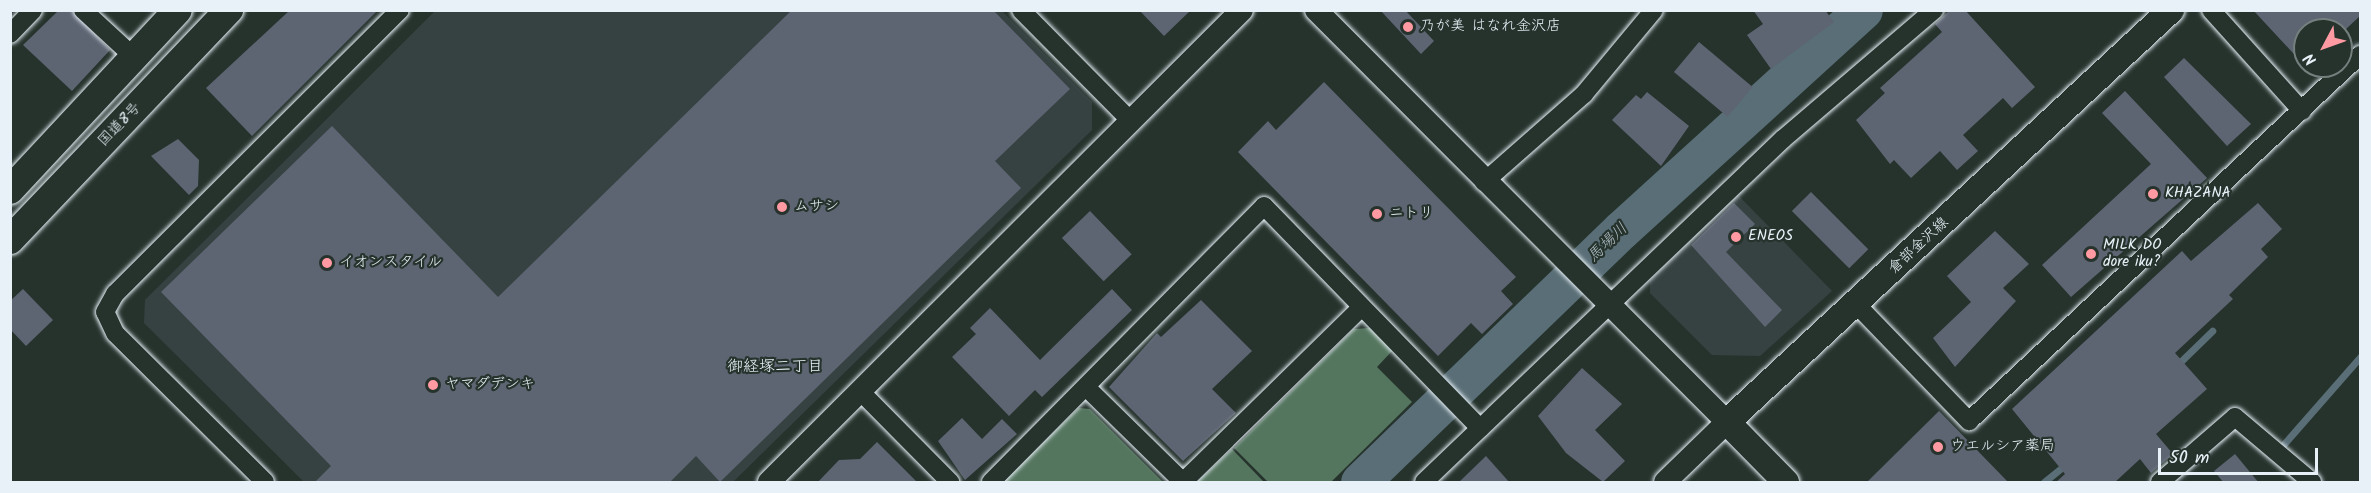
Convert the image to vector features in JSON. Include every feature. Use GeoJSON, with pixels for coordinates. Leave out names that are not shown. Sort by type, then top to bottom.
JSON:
{"type":"FeatureCollection","features":[{"type":"Feature","properties":{"kind":"highway"},"geometry":{"type":"LineString","coordinates":[[10,190],[178,10]]}},
{"type":"Feature","properties":{"kind":"highway","name":"国道8号"},"geometry":{"type":"LineString","coordinates":[[10,240],[229,10]]}},
{"type":"Feature","properties":{"kind":"main road","name":"倉部金沢線"},"geometry":{"type":"LineString","coordinates":[[1728,422],[2171,10]]}},
{"type":"Feature","properties":{"kind":"main road"},"geometry":{"type":"LineString","coordinates":[[1728,422],[1786,483]]}},
{"type":"Feature","properties":{"kind":"street"},"geometry":{"type":"LineString","coordinates":[[10,34],[33,10]]}},
{"type":"Feature","properties":{"kind":"street"},"geometry":{"type":"LineString","coordinates":[[82,10],[134,57]]}},
{"type":"Feature","properties":{"kind":"street"},"geometry":{"type":"LineString","coordinates":[[265,483],[115,333],[105,312],[115,294],[400,10]]}},
{"type":"Feature","properties":{"kind":"street"},"geometry":{"type":"LineString","coordinates":[[1021,10],[1131,121]]}},
{"type":"Feature","properties":{"kind":"street"},"geometry":{"type":"LineString","coordinates":[[769,483],[1242,10]]}},
{"type":"Feature","properties":{"kind":"street"},"geometry":{"type":"LineString","coordinates":[[1316,10],[1583,284],[1728,422],[1665,483]]}},
{"type":"Feature","properties":{"kind":"street"},"geometry":{"type":"LineString","coordinates":[[1484,182],[1584,94],[1654,10]]}},
{"type":"Feature","properties":{"kind":"street"},"geometry":{"type":"LineString","coordinates":[[1424,483],[1606,306],[1783,139],[1934,10]]}},
{"type":"Feature","properties":{"kind":"street"},"geometry":{"type":"LineString","coordinates":[[2211,10],[2302,111]]}},
{"type":"Feature","properties":{"kind":"street"},"geometry":{"type":"LineString","coordinates":[[1856,304],[1970,421],[2361,55]]}},
{"type":"Feature","properties":{"kind":"street"},"geometry":{"type":"LineString","coordinates":[[991,483],[1264,206],[1480,428]]}},
{"type":"Feature","properties":{"kind":"street"},"geometry":{"type":"LineString","coordinates":[[1087,388],[1184,482],[1362,307]]}},
{"type":"Feature","properties":{"kind":"street"},"geometry":{"type":"LineString","coordinates":[[861,392],[950,483]]}},
{"type":"Feature","properties":{"kind":"street"},"geometry":{"type":"LineString","coordinates":[[2160,483],[2235,417],[2312,483]]}},
{"type":"Feature","properties":{"kind":"shaded area"},"geometry":{"type":"Polygon","coordinates":[[[435,11],[1002,11],[1092,102],[1092,130],[733,482],[304,482],[144,323],[145,300],[435,11]]]}},
{"type":"Feature","properties":{"kind":"shaded area","name":"ENEOS"},"geometry":{"type":"Polygon","coordinates":[[[1737,194],[1832,291],[1760,356],[1712,355],[1650,293],[1650,280],[1737,194]]]}},
{"type":"Feature","properties":{"kind":"green space"},"geometry":{"type":"Polygon","coordinates":[[[1370,328],[1393,350],[1377,367],[1412,402],[1331,482],[1268,482],[1234,448],[1354,329],[1370,328]]]}},
{"type":"Feature","properties":{"kind":"green space"},"geometry":{"type":"Polygon","coordinates":[[[1079,408],[1090,409],[1163,482],[1002,482],[1079,408]]]}},
{"type":"Feature","properties":{"kind":"green space"},"geometry":{"type":"Polygon","coordinates":[[[1232,449],[1264,482],[1197,482],[1232,449]]]}},
{"type":"Feature","properties":{"kind":"building"},"geometry":{"type":"Polygon","coordinates":[[[59,10],[72,10],[110,50],[72,91],[23,45],[59,10]]]}},
{"type":"Feature","properties":{"kind":"building"},"geometry":{"type":"Polygon","coordinates":[[[290,10],[378,10],[252,136],[206,88],[290,10]]]}},
{"type":"Feature","properties":{"kind":"building"},"geometry":{"type":"Polygon","coordinates":[[[792,10],[993,10],[1070,89],[995,161],[1021,188],[720,482],[696,456],[669,483],[314,483],[331,466],[161,292],[332,126],[498,297],[792,10]]]}},
{"type":"Feature","properties":{"kind":"building"},"geometry":{"type":"Polygon","coordinates":[[[1139,10],[1191,10],[1164,36],[1139,10]]]}},
{"type":"Feature","properties":{"kind":"building","name":"乃が美 はなれ金沢店"},"geometry":{"type":"Polygon","coordinates":[[[1380,10],[1405,10],[1434,41],[1421,54],[1380,10]]]}},
{"type":"Feature","properties":{"kind":"building"},"geometry":{"type":"Polygon","coordinates":[[[1753,10],[1825,10],[1834,22],[1771,69],[1747,35],[1763,24],[1753,10]]]}},
{"type":"Feature","properties":{"kind":"building"},"geometry":{"type":"Polygon","coordinates":[[[1950,10],[1965,10],[2035,87],[2012,108],[2003,98],[1963,135],[1978,151],[1957,170],[1940,151],[1911,178],[1894,160],[1890,164],[1856,120],[1885,93],[1880,88],[1942,32],[1935,24],[1950,10]]]}},
{"type":"Feature","properties":{"kind":"building"},"geometry":{"type":"Polygon","coordinates":[[[2253,10],[2361,10],[2361,15],[2353,22],[2353,18],[2293,18],[2293,53],[2253,10]]]}},
{"type":"Feature","properties":{"kind":"building"},"geometry":{"type":"Polygon","coordinates":[[[1699,42],[1753,87],[1728,117],[1674,72],[1699,42]]]}},
{"type":"Feature","properties":{"kind":"building"},"geometry":{"type":"Polygon","coordinates":[[[2184,58],[2251,124],[2227,146],[2164,77],[2184,58]]]}},
{"type":"Feature","properties":{"kind":"building","name":"ニトリ"},"geometry":{"type":"Polygon","coordinates":[[[1324,82],[1516,277],[1501,291],[1513,304],[1482,334],[1471,323],[1438,356],[1238,152],[1268,121],[1276,130],[1324,82]]]}},
{"type":"Feature","properties":{"kind":"building"},"geometry":{"type":"Polygon","coordinates":[[[2125,91],[2207,178],[2071,297],[2042,265],[2151,164],[2102,113],[2125,91]]]}},
{"type":"Feature","properties":{"kind":"building"},"geometry":{"type":"Polygon","coordinates":[[[1647,92],[1689,126],[1661,166],[1612,120],[1636,95],[1641,99],[1647,92]]]}},
{"type":"Feature","properties":{"kind":"building"},"geometry":{"type":"Polygon","coordinates":[[[178,139],[199,160],[198,186],[189,195],[151,156],[178,139]]]}},
{"type":"Feature","properties":{"kind":"building"},"geometry":{"type":"Polygon","coordinates":[[[1811,192],[1868,249],[1849,268],[1792,211],[1811,192]]]}},
{"type":"Feature","properties":{"kind":"building"},"geometry":{"type":"Polygon","coordinates":[[[1734,203],[1755,224],[1726,252],[1782,310],[1765,327],[1691,245],[1734,203]]]}},
{"type":"Feature","properties":{"kind":"building"},"geometry":{"type":"Polygon","coordinates":[[[2258,203],[2282,229],[2261,249],[2268,257],[2229,295],[2233,299],[2175,353],[2207,389],[2156,434],[2173,454],[2151,473],[2140,459],[2114,483],[2055,483],[2065,474],[2012,409],[2182,251],[2191,261],[2258,203]]]}},
{"type":"Feature","properties":{"kind":"building"},"geometry":{"type":"Polygon","coordinates":[[[1090,211],[1132,254],[1104,281],[1062,238],[1090,211]]]}},
{"type":"Feature","properties":{"kind":"building"},"geometry":{"type":"Polygon","coordinates":[[[1995,231],[2029,264],[2003,288],[2016,301],[1955,367],[1933,338],[1971,302],[1947,276],[1995,231]]]}},
{"type":"Feature","properties":{"kind":"building"},"geometry":{"type":"Polygon","coordinates":[[[23,289],[53,320],[26,346],[10,329],[10,301],[23,289]]]}},
{"type":"Feature","properties":{"kind":"building"},"geometry":{"type":"Polygon","coordinates":[[[1112,289],[1132,310],[1042,397],[1035,390],[1009,416],[952,357],[976,334],[970,328],[990,308],[1040,360],[1112,289]]]}},
{"type":"Feature","properties":{"kind":"building"},"geometry":{"type":"Polygon","coordinates":[[[1201,300],[1252,351],[1212,389],[1236,413],[1183,461],[1109,387],[1157,333],[1161,337],[1201,300]]]}},
{"type":"Feature","properties":{"kind":"building"},"geometry":{"type":"Polygon","coordinates":[[[1582,368],[1622,404],[1595,430],[1625,461],[1603,482],[1566,453],[1538,416],[1582,368]]]}},
{"type":"Feature","properties":{"kind":"building","name":"ウエルシア薬局"},"geometry":{"type":"Polygon","coordinates":[[[1939,411],[2009,483],[1866,483],[1939,411]]]}},
{"type":"Feature","properties":{"kind":"building"},"geometry":{"type":"Polygon","coordinates":[[[962,418],[982,439],[1002,419],[1017,434],[965,480],[938,441],[962,418]]]}},
{"type":"Feature","properties":{"kind":"building"},"geometry":{"type":"Polygon","coordinates":[[[877,442],[918,483],[817,483],[839,460],[860,459],[877,442]]]}},
{"type":"Feature","properties":{"kind":"building"},"geometry":{"type":"Polygon","coordinates":[[[2235,454],[2259,483],[2224,483],[2214,471],[2235,454]]]}},
{"type":"Feature","properties":{"kind":"building"},"geometry":{"type":"Polygon","coordinates":[[[1486,456],[1510,483],[1458,483],[1486,456]]]}},
{"type":"Feature","properties":{"kind":"waterway","name":"馬場川"},"geometry":{"type":"LineString","coordinates":[[1360,482],[1621,230],[1863,10]]}},
{"type":"Feature","properties":{"kind":"waterway"},"geometry":{"type":"LineString","coordinates":[[2175,367],[2212,331]]}},
{"type":"Feature","properties":{"kind":"waterway"},"geometry":{"type":"LineString","coordinates":[[2283,445],[2360,357]]}},
{"type":"Feature","properties":{"kind":"waterway"},"geometry":{"type":"LineString","coordinates":[[2044,482],[2066,464]]}},
{"type":"Feature","properties":{"kind":"place","name":"乃が美 はなれ金沢店"},"geometry":{"type":"Point","coordinates":[1408,27]}},
{"type":"Feature","properties":{"kind":"place","name":"KHAZANA"},"geometry":{"type":"Point","coordinates":[2153,194]}},
{"type":"Feature","properties":{"kind":"place","name":"ムサシ"},"geometry":{"type":"Point","coordinates":[782,207]}},
{"type":"Feature","properties":{"kind":"place","name":"ニトリ"},"geometry":{"type":"Point","coordinates":[1377,214]}},
{"type":"Feature","properties":{"kind":"place","name":"ENEOS"},"geometry":{"type":"Point","coordinates":[1736,237]}},
{"type":"Feature","properties":{"kind":"place","name":"MILK DO dore iku?"},"geometry":{"type":"Point","coordinates":[2091,254]}},
{"type":"Feature","properties":{"kind":"place","name":"イオンスタイル"},"geometry":{"type":"Point","coordinates":[327,263]}},
{"type":"Feature","properties":{"kind":"place","name":"ヤマダデンキ"},"geometry":{"type":"Point","coordinates":[433,385]}},
{"type":"Feature","properties":{"kind":"place","name":"ウエルシア薬局"},"geometry":{"type":"Point","coordinates":[1938,447]}},
{"type":"Feature","properties":{"kind":"district","name":"御経塚二丁目"},"geometry":{"type":"Point","coordinates":[775,367]}}]}
